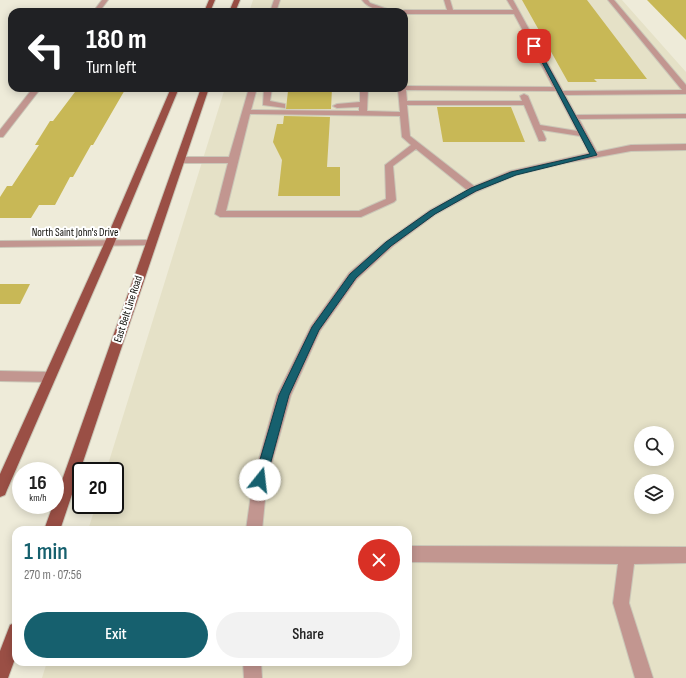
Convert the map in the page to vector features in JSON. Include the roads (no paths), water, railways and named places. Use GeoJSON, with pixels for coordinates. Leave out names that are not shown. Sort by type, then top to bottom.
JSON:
{"type":"FeatureCollection","features":[{"type":"Feature","properties":{"kind":"main road"},"geometry":{"type":"LineString","coordinates":[[0,490],[110,244],[173,92]]}},
{"type":"Feature","properties":{"kind":"main road","name":"East Belt Line Road"},"geometry":{"type":"LineString","coordinates":[[53,526],[150,243],[204,92]]}},
{"type":"Feature","properties":{"kind":"main road"},"geometry":{"type":"LineString","coordinates":[[0,676],[12,642]]}},
{"type":"Feature","properties":{"kind":"street"},"geometry":{"type":"LineString","coordinates":[[365,0],[368,4],[380,8]]}},
{"type":"Feature","properties":{"kind":"street"},"geometry":{"type":"LineString","coordinates":[[447,0],[451,12]]}},
{"type":"Feature","properties":{"kind":"street"},"geometry":{"type":"LineString","coordinates":[[510,0],[594,155]]}},
{"type":"Feature","properties":{"kind":"street"},"geometry":{"type":"LineString","coordinates":[[611,0],[686,91]]}},
{"type":"Feature","properties":{"kind":"street"},"geometry":{"type":"LineString","coordinates":[[408,12],[516,12]]}},
{"type":"Feature","properties":{"kind":"street"},"geometry":{"type":"LineString","coordinates":[[408,88],[521,89],[559,91],[686,91]]}},
{"type":"Feature","properties":{"kind":"street"},"geometry":{"type":"LineString","coordinates":[[521,89],[542,139]]}},
{"type":"Feature","properties":{"kind":"street"},"geometry":{"type":"LineString","coordinates":[[0,135],[33,92]]}},
{"type":"Feature","properties":{"kind":"street"},"geometry":{"type":"LineString","coordinates":[[252,92],[220,214],[361,214],[390,200],[389,165],[416,145]]}},
{"type":"Feature","properties":{"kind":"street"},"geometry":{"type":"LineString","coordinates":[[268,92],[266,104],[274,106],[335,106],[363,104]]}},
{"type":"Feature","properties":{"kind":"street"},"geometry":{"type":"LineString","coordinates":[[363,113],[364,92]]}},
{"type":"Feature","properties":{"kind":"street"},"geometry":{"type":"LineString","coordinates":[[401,92],[406,137],[474,190]]}},
{"type":"Feature","properties":{"kind":"street"},"geometry":{"type":"LineString","coordinates":[[403,104],[528,103]]}},
{"type":"Feature","properties":{"kind":"street"},"geometry":{"type":"LineString","coordinates":[[246,112],[404,114]]}},
{"type":"Feature","properties":{"kind":"street"},"geometry":{"type":"LineString","coordinates":[[573,117],[686,116]]}},
{"type":"Feature","properties":{"kind":"street"},"geometry":{"type":"LineString","coordinates":[[538,127],[583,134]]}},
{"type":"Feature","properties":{"kind":"street"},"geometry":{"type":"LineString","coordinates":[[254,526],[260,480],[284,395],[315,329],[353,276],[389,244],[433,212],[474,190],[513,173],[566,160],[631,148],[686,147]]}},
{"type":"Feature","properties":{"kind":"street"},"geometry":{"type":"LineString","coordinates":[[180,160],[233,160]]}},
{"type":"Feature","properties":{"kind":"street","name":"North Saint John's Drive"},"geometry":{"type":"LineString","coordinates":[[0,244],[150,243]]}},
{"type":"Feature","properties":{"kind":"street"},"geometry":{"type":"LineString","coordinates":[[0,376],[50,377]]}},
{"type":"Feature","properties":{"kind":"street"},"geometry":{"type":"LineString","coordinates":[[412,554],[628,556],[686,555]]}},
{"type":"Feature","properties":{"kind":"street"},"geometry":{"type":"LineString","coordinates":[[628,556],[621,603],[644,678]]}},
{"type":"Feature","properties":{"kind":"street"},"geometry":{"type":"LineString","coordinates":[[252,666],[253,678]]}}]}
